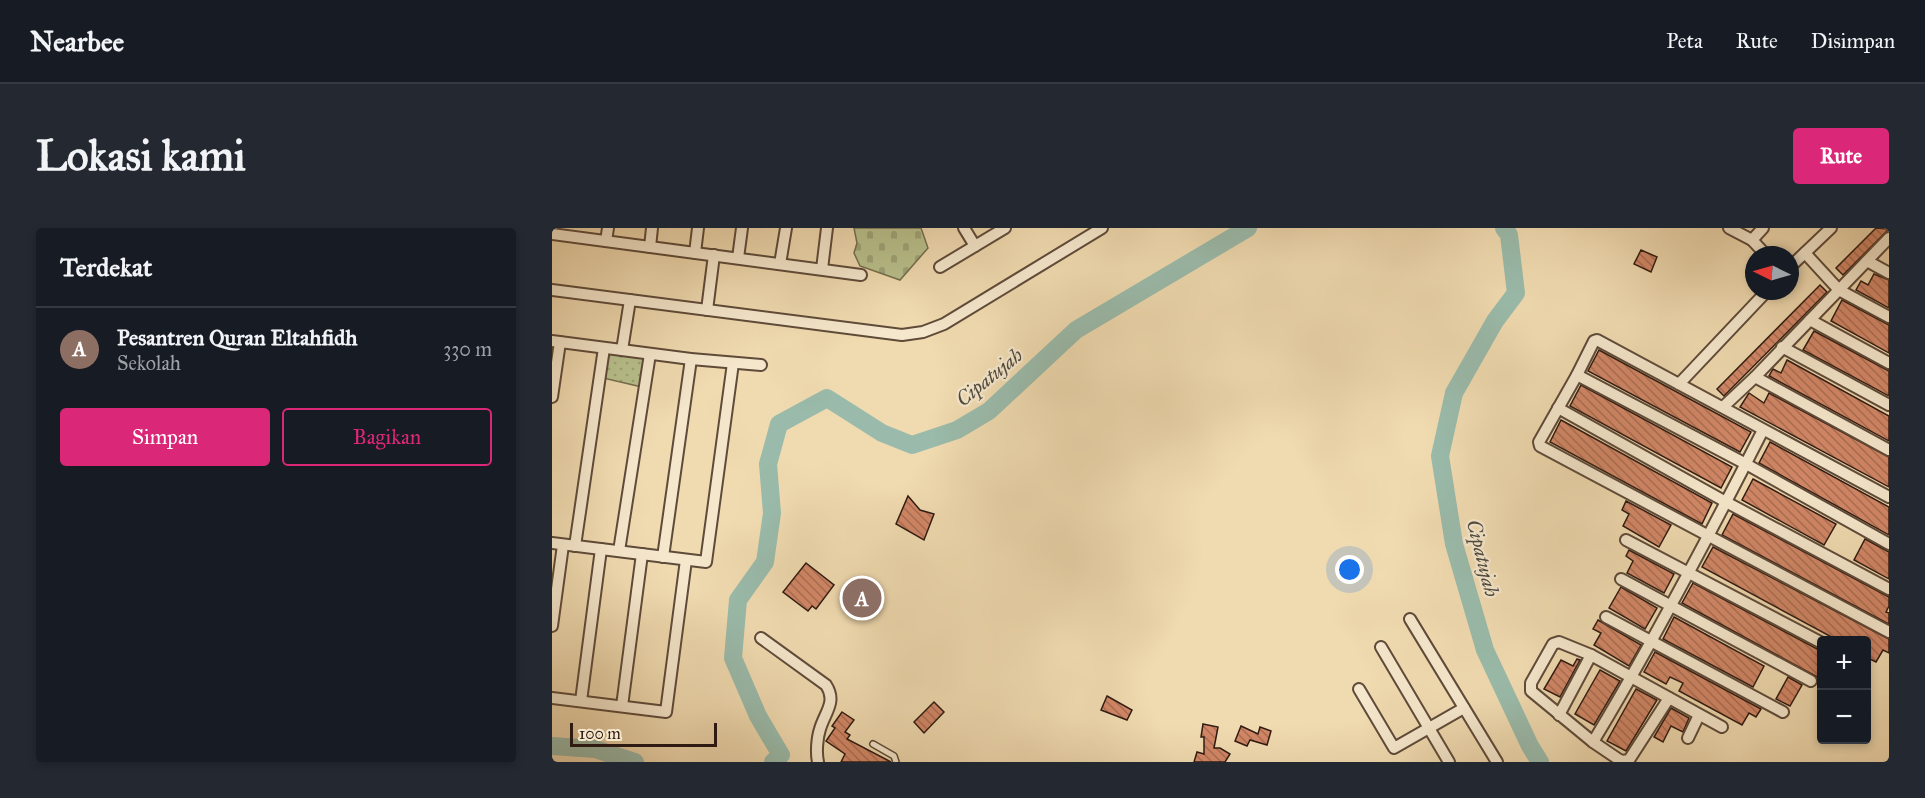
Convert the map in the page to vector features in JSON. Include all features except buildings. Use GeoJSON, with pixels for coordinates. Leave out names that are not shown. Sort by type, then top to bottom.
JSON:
{"type":"FeatureCollection","features":[{"type":"Feature","properties":{"kind":"street"},"geometry":{"type":"LineString","coordinates":[[606,241],[608,228]]}},
{"type":"Feature","properties":{"kind":"street"},"geometry":{"type":"LineString","coordinates":[[650,247],[652,228]]}},
{"type":"Feature","properties":{"kind":"street"},"geometry":{"type":"LineString","coordinates":[[695,253],[698,228]]}},
{"type":"Feature","properties":{"kind":"street"},"geometry":{"type":"LineString","coordinates":[[738,258],[742,228]]}},
{"type":"Feature","properties":{"kind":"street"},"geometry":{"type":"LineString","coordinates":[[780,264],[786,228]]}},
{"type":"Feature","properties":{"kind":"street"},"geometry":{"type":"LineString","coordinates":[[822,269],[827,228]]}},
{"type":"Feature","properties":{"kind":"street"},"geometry":{"type":"LineString","coordinates":[[964,228],[975,246]]}},
{"type":"Feature","properties":{"kind":"street"},"geometry":{"type":"LineString","coordinates":[[940,267],[1005,228]]}},
{"type":"Feature","properties":{"kind":"street"},"geometry":{"type":"LineString","coordinates":[[1729,228],[1752,240],[1758,246]]}},
{"type":"Feature","properties":{"kind":"street"},"geometry":{"type":"LineString","coordinates":[[1752,240],[1763,228]]}},
{"type":"Feature","properties":{"kind":"street"},"geometry":{"type":"LineString","coordinates":[[1799,259],[1831,228]]}},
{"type":"Feature","properties":{"kind":"street"},"geometry":{"type":"LineString","coordinates":[[552,290],[902,335],[923,332],[944,324],[1097,229]]}},
{"type":"Feature","properties":{"kind":"street"},"geometry":{"type":"LineString","coordinates":[[559,233],[861,275]]}},
{"type":"Feature","properties":{"kind":"street"},"geometry":{"type":"LineString","coordinates":[[1723,407],[1755,377],[1889,238]]}},
{"type":"Feature","properties":{"kind":"street"},"geometry":{"type":"LineString","coordinates":[[1805,253],[1839,290],[1889,317]]}},
{"type":"Feature","properties":{"kind":"street"},"geometry":{"type":"LineString","coordinates":[[707,310],[714,255]]}},
{"type":"Feature","properties":{"kind":"street"},"geometry":{"type":"LineString","coordinates":[[1867,261],[1889,273]]}},
{"type":"Feature","properties":{"kind":"street"},"geometry":{"type":"LineString","coordinates":[[622,350],[630,300]]}},
{"type":"Feature","properties":{"kind":"street"},"geometry":{"type":"LineString","coordinates":[[1679,384],[1758,300]]}},
{"type":"Feature","properties":{"kind":"street"},"geometry":{"type":"LineString","coordinates":[[1810,320],[1889,363]]}},
{"type":"Feature","properties":{"kind":"street"},"geometry":{"type":"LineString","coordinates":[[1889,497],[1597,340],[1594,341],[1539,442],[1539,445],[1708,537],[1889,632]]}},
{"type":"Feature","properties":{"kind":"street"},"geometry":{"type":"LineString","coordinates":[[552,397],[556,341],[691,359],[761,365]]}},
{"type":"Feature","properties":{"kind":"street"},"geometry":{"type":"LineString","coordinates":[[1782,347],[1889,405]]}},
{"type":"Feature","properties":{"kind":"street"},"geometry":{"type":"LineString","coordinates":[[575,546],[604,348]]}},
{"type":"Feature","properties":{"kind":"street"},"geometry":{"type":"LineString","coordinates":[[619,551],[650,354]]}},
{"type":"Feature","properties":{"kind":"street"},"geometry":{"type":"LineString","coordinates":[[663,557],[691,359]]}},
{"type":"Feature","properties":{"kind":"street"},"geometry":{"type":"LineString","coordinates":[[552,627],[558,544],[706,562],[734,363]]}},
{"type":"Feature","properties":{"kind":"street"},"geometry":{"type":"LineString","coordinates":[[1577,375],[1746,464],[1889,544]]}},
{"type":"Feature","properties":{"kind":"street"},"geometry":{"type":"LineString","coordinates":[[1755,377],[1889,450]]}},
{"type":"Feature","properties":{"kind":"street"},"geometry":{"type":"LineString","coordinates":[[1558,408],[1726,502],[1889,589]]}},
{"type":"Feature","properties":{"kind":"street"},"geometry":{"type":"LineString","coordinates":[[1593,742],[1671,606],[1763,430]]}},
{"type":"Feature","properties":{"kind":"street"},"geometry":{"type":"LineString","coordinates":[[1626,540],[1817,641]]}},
{"type":"Feature","properties":{"kind":"street"},"geometry":{"type":"LineString","coordinates":[[581,701],[601,549]]}},
{"type":"Feature","properties":{"kind":"street"},"geometry":{"type":"LineString","coordinates":[[622,706],[642,554]]}},
{"type":"Feature","properties":{"kind":"street"},"geometry":{"type":"LineString","coordinates":[[552,698],[666,712],[686,560]]}},
{"type":"Feature","properties":{"kind":"street"},"geometry":{"type":"LineString","coordinates":[[1621,579],[1811,681]]}},
{"type":"Feature","properties":{"kind":"street"},"geometry":{"type":"LineString","coordinates":[[1606,617],[1783,712]]}},
{"type":"Feature","properties":{"kind":"street"},"geometry":{"type":"LineString","coordinates":[[1410,619],[1497,762]]}},
{"type":"Feature","properties":{"kind":"street"},"geometry":{"type":"LineString","coordinates":[[761,638],[826,685],[831,693],[831,703],[819,732],[818,762]]}},
{"type":"Feature","properties":{"kind":"street"},"geometry":{"type":"LineString","coordinates":[[1669,698],[1626,762],[1593,742],[1559,716],[1533,694],[1531,687],[1551,646],[1559,642],[1591,655],[1722,727]]}},
{"type":"Feature","properties":{"kind":"street"},"geometry":{"type":"LineString","coordinates":[[1381,647],[1449,762]]}},
{"type":"Feature","properties":{"kind":"street"},"geometry":{"type":"LineString","coordinates":[[1559,716],[1591,655]]}},
{"type":"Feature","properties":{"kind":"street"},"geometry":{"type":"LineString","coordinates":[[1359,689],[1394,748],[1464,708]]}},
{"type":"Feature","properties":{"kind":"street"},"geometry":{"type":"LineString","coordinates":[[1688,738],[1700,715]]}},
{"type":"Feature","properties":{"kind":"lane"},"geometry":{"type":"LineString","coordinates":[[873,744],[894,756],[896,762]]}},
{"type":"Feature","properties":{"kind":"green space"},"geometry":{"type":"Polygon","coordinates":[[[854,228],[921,228],[928,248],[900,280],[860,266],[854,253],[857,243],[854,228]]]}},
{"type":"Feature","properties":{"kind":"green space"},"geometry":{"type":"Polygon","coordinates":[[[606,350],[647,357],[642,387],[603,378],[606,350]]]}},
{"type":"Feature","properties":{"kind":"waterway","name":"Cipatujah"},"geometry":{"type":"LineString","coordinates":[[773,762],[781,755],[758,716],[733,658],[738,600],[765,562],[772,513],[768,464],[779,424],[827,398],[882,433],[912,445],[957,430],[989,411],[1076,330],[1248,228]]}},
{"type":"Feature","properties":{"kind":"waterway","name":"Cipatujah"},"geometry":{"type":"LineString","coordinates":[[1504,228],[1509,235],[1516,293],[1495,321],[1454,393],[1440,456],[1454,544],[1485,650],[1530,746],[1540,762]]}},
{"type":"Feature","properties":{"kind":"waterway","name":"Cipatujah"},"geometry":{"type":"LineString","coordinates":[[552,746],[595,749],[635,762]]}},
{"type":"Feature","properties":{"kind":"place","name":"Pesantren Quran Eltahfidh"},"geometry":{"type":"Point","coordinates":[862,598]}}]}
